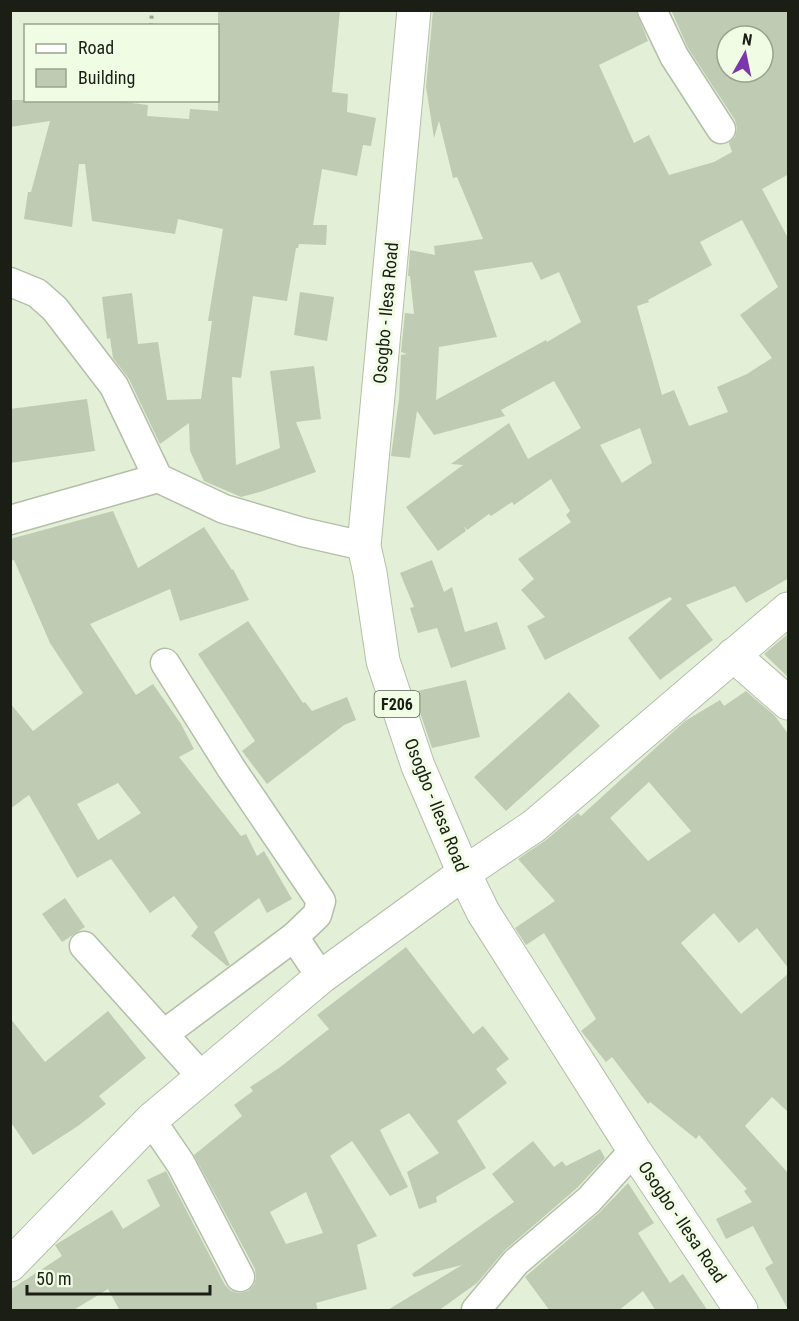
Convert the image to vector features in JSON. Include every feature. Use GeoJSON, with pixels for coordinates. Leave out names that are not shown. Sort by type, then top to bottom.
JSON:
{"type":"FeatureCollection","features":[{"type":"Feature","properties":{"kind":"main road","name":"Osogbo - Ilesa Road"},"geometry":{"type":"LineString","coordinates":[[414,10],[364,546],[382,661],[418,766],[483,912],[634,1150],[741,1311]]}},
{"type":"Feature","properties":{"kind":"main road"},"geometry":{"type":"LineString","coordinates":[[10,1265],[151,1120],[202,1077],[321,977],[464,873],[534,826],[789,609]]}},
{"type":"Feature","properties":{"kind":"main road"},"geometry":{"type":"LineString","coordinates":[[733,655],[789,703]]}},
{"type":"Feature","properties":{"kind":"street"},"geometry":{"type":"LineString","coordinates":[[652,10],[674,56],[722,129]]}},
{"type":"Feature","properties":{"kind":"street"},"geometry":{"type":"LineString","coordinates":[[10,282],[37,293],[55,309],[114,386],[158,478],[224,509],[302,532],[364,546]]}},
{"type":"Feature","properties":{"kind":"street"},"geometry":{"type":"LineString","coordinates":[[10,520],[158,478]]}},
{"type":"Feature","properties":{"kind":"street"},"geometry":{"type":"LineString","coordinates":[[164,1034],[294,937],[317,915],[321,901],[231,768],[165,663]]}},
{"type":"Feature","properties":{"kind":"street"},"geometry":{"type":"LineString","coordinates":[[294,937],[321,977]]}},
{"type":"Feature","properties":{"kind":"street"},"geometry":{"type":"LineString","coordinates":[[84,946],[202,1077]]}},
{"type":"Feature","properties":{"kind":"street"},"geometry":{"type":"LineString","coordinates":[[151,1120],[181,1164],[240,1277]]}},
{"type":"Feature","properties":{"kind":"street"},"geometry":{"type":"LineString","coordinates":[[476,1311],[516,1262],[589,1200],[634,1150]]}},
{"type":"Feature","properties":{"kind":"building"},"geometry":{"type":"Polygon","coordinates":[[[218,10],[340,10],[332,92],[348,94],[347,112],[376,118],[371,146],[363,145],[357,176],[322,169],[313,225],[327,225],[326,245],[299,244],[296,248],[287,301],[253,296],[241,378],[232,377],[236,465],[280,448],[270,371],[314,366],[321,419],[296,422],[316,472],[241,497],[204,481],[190,451],[189,423],[160,444],[129,379],[113,358],[110,338],[107,339],[102,297],[132,293],[138,344],[158,342],[167,400],[201,399],[212,321],[208,321],[223,229],[178,219],[175,234],[92,221],[85,164],[79,164],[72,227],[24,219],[28,192],[31,192],[50,121],[10,127],[10,100],[124,102],[148,105],[147,116],[189,119],[190,109],[218,111],[218,10]]]}},
{"type":"Feature","properties":{"kind":"building"},"geometry":{"type":"Polygon","coordinates":[[[433,10],[636,10],[648,41],[599,65],[634,143],[649,135],[669,175],[714,162],[732,152],[729,143],[735,137],[737,129],[735,120],[688,48],[671,10],[789,10],[789,174],[762,189],[789,240],[789,578],[746,603],[735,586],[686,605],[713,640],[660,680],[628,638],[672,599],[670,597],[545,660],[527,626],[545,617],[521,590],[534,579],[518,559],[571,522],[566,515],[570,511],[551,479],[514,505],[512,502],[491,516],[489,514],[467,530],[464,526],[466,531],[438,551],[406,507],[463,465],[451,464],[509,423],[528,459],[581,428],[554,381],[501,410],[505,416],[434,435],[417,411],[410,458],[391,456],[399,399],[401,355],[407,354],[401,352],[405,313],[414,314],[410,276],[408,276],[410,250],[435,255],[434,246],[483,239],[457,177],[453,178],[439,121],[434,138],[426,87],[433,10]],[[742,220],[700,242],[712,265],[648,300],[649,302],[637,306],[662,395],[674,390],[689,426],[728,412],[717,387],[747,374],[772,358],[740,315],[778,287],[742,220]],[[532,262],[474,271],[497,337],[439,347],[436,400],[581,322],[559,272],[541,280],[532,262]],[[640,428],[600,445],[622,483],[652,463],[640,428]]]}},
{"type":"Feature","properties":{"kind":"building"},"geometry":{"type":"Polygon","coordinates":[[[300,292],[334,297],[327,341],[294,335],[300,292]]]}},
{"type":"Feature","properties":{"kind":"building"},"geometry":{"type":"Polygon","coordinates":[[[87,399],[95,451],[10,463],[10,409],[87,399]]]}},
{"type":"Feature","properties":{"kind":"building"},"geometry":{"type":"Polygon","coordinates":[[[113,511],[138,568],[204,527],[233,569],[249,600],[180,621],[170,589],[90,624],[136,695],[153,684],[181,724],[194,749],[179,757],[241,836],[246,834],[257,856],[264,851],[292,899],[267,913],[259,898],[214,932],[230,965],[227,966],[191,936],[198,927],[174,896],[150,913],[111,859],[77,878],[29,795],[10,809],[10,703],[33,731],[83,693],[50,643],[14,560],[10,561],[10,539],[113,511]],[[118,783],[77,804],[98,840],[141,813],[118,783]]]}},
{"type":"Feature","properties":{"kind":"building"},"geometry":{"type":"Polygon","coordinates":[[[432,560],[444,592],[452,587],[465,632],[497,622],[506,649],[451,668],[437,628],[418,633],[410,608],[414,607],[400,573],[432,560]]]}},
{"type":"Feature","properties":{"kind":"building"},"geometry":{"type":"Polygon","coordinates":[[[248,621],[303,703],[305,702],[312,711],[347,697],[356,720],[344,725],[267,784],[242,751],[255,741],[198,654],[248,621]]]}},
{"type":"Feature","properties":{"kind":"building"},"geometry":{"type":"Polygon","coordinates":[[[789,633],[789,678],[764,654],[789,633]]]}},
{"type":"Feature","properties":{"kind":"building"},"geometry":{"type":"Polygon","coordinates":[[[466,680],[480,737],[432,748],[413,692],[466,680]]]}},
{"type":"Feature","properties":{"kind":"building"},"geometry":{"type":"Polygon","coordinates":[[[746,691],[775,716],[789,735],[789,969],[757,928],[739,943],[714,913],[681,943],[741,1014],[789,973],[789,1113],[772,1097],[745,1126],[789,1174],[789,1311],[765,1268],[773,1263],[753,1226],[726,1239],[716,1219],[752,1202],[744,1191],[747,1189],[699,1135],[696,1139],[650,1102],[648,1104],[612,1057],[606,1062],[581,1031],[596,1019],[544,933],[526,945],[515,928],[555,901],[518,859],[546,840],[578,813],[581,816],[685,721],[720,700],[724,706],[746,691]],[[649,782],[610,818],[648,861],[691,831],[649,782]]]}},
{"type":"Feature","properties":{"kind":"building"},"geometry":{"type":"Polygon","coordinates":[[[569,692],[600,726],[506,811],[474,777],[569,692]]]}},
{"type":"Feature","properties":{"kind":"building"},"geometry":{"type":"Polygon","coordinates":[[[65,898],[85,927],[62,942],[42,914],[65,898]]]}},
{"type":"Feature","properties":{"kind":"building"},"geometry":{"type":"Polygon","coordinates":[[[406,947],[473,1034],[483,1026],[509,1059],[496,1069],[507,1083],[457,1121],[486,1168],[436,1197],[437,1202],[419,1209],[407,1172],[439,1153],[409,1113],[380,1130],[408,1187],[390,1196],[352,1141],[330,1156],[377,1236],[357,1245],[367,1289],[316,1303],[318,1311],[120,1311],[108,1289],[72,1311],[10,1311],[10,1290],[62,1256],[55,1245],[112,1210],[123,1229],[160,1206],[147,1180],[166,1171],[225,1285],[231,1291],[239,1293],[248,1291],[254,1285],[255,1269],[194,1155],[242,1116],[234,1105],[253,1091],[250,1087],[279,1068],[329,1029],[317,1015],[406,947]],[[306,1192],[270,1212],[286,1244],[323,1233],[306,1192]]]}},
{"type":"Feature","properties":{"kind":"building"},"geometry":{"type":"Polygon","coordinates":[[[108,1011],[146,1058],[99,1096],[106,1104],[78,1126],[33,1155],[10,1121],[10,1018],[45,1062],[108,1011]]]}},
{"type":"Feature","properties":{"kind":"building"},"geometry":{"type":"Polygon","coordinates":[[[533,1141],[554,1167],[562,1161],[566,1166],[600,1149],[605,1158],[577,1188],[505,1250],[477,1283],[438,1311],[386,1311],[462,1265],[414,1277],[412,1274],[514,1202],[492,1174],[533,1141]]]}},
{"type":"Feature","properties":{"kind":"building"},"geometry":{"type":"Polygon","coordinates":[[[628,1183],[654,1223],[638,1233],[670,1283],[683,1274],[708,1311],[656,1311],[643,1291],[618,1311],[550,1311],[525,1277],[600,1212],[628,1183]]]}}]}
